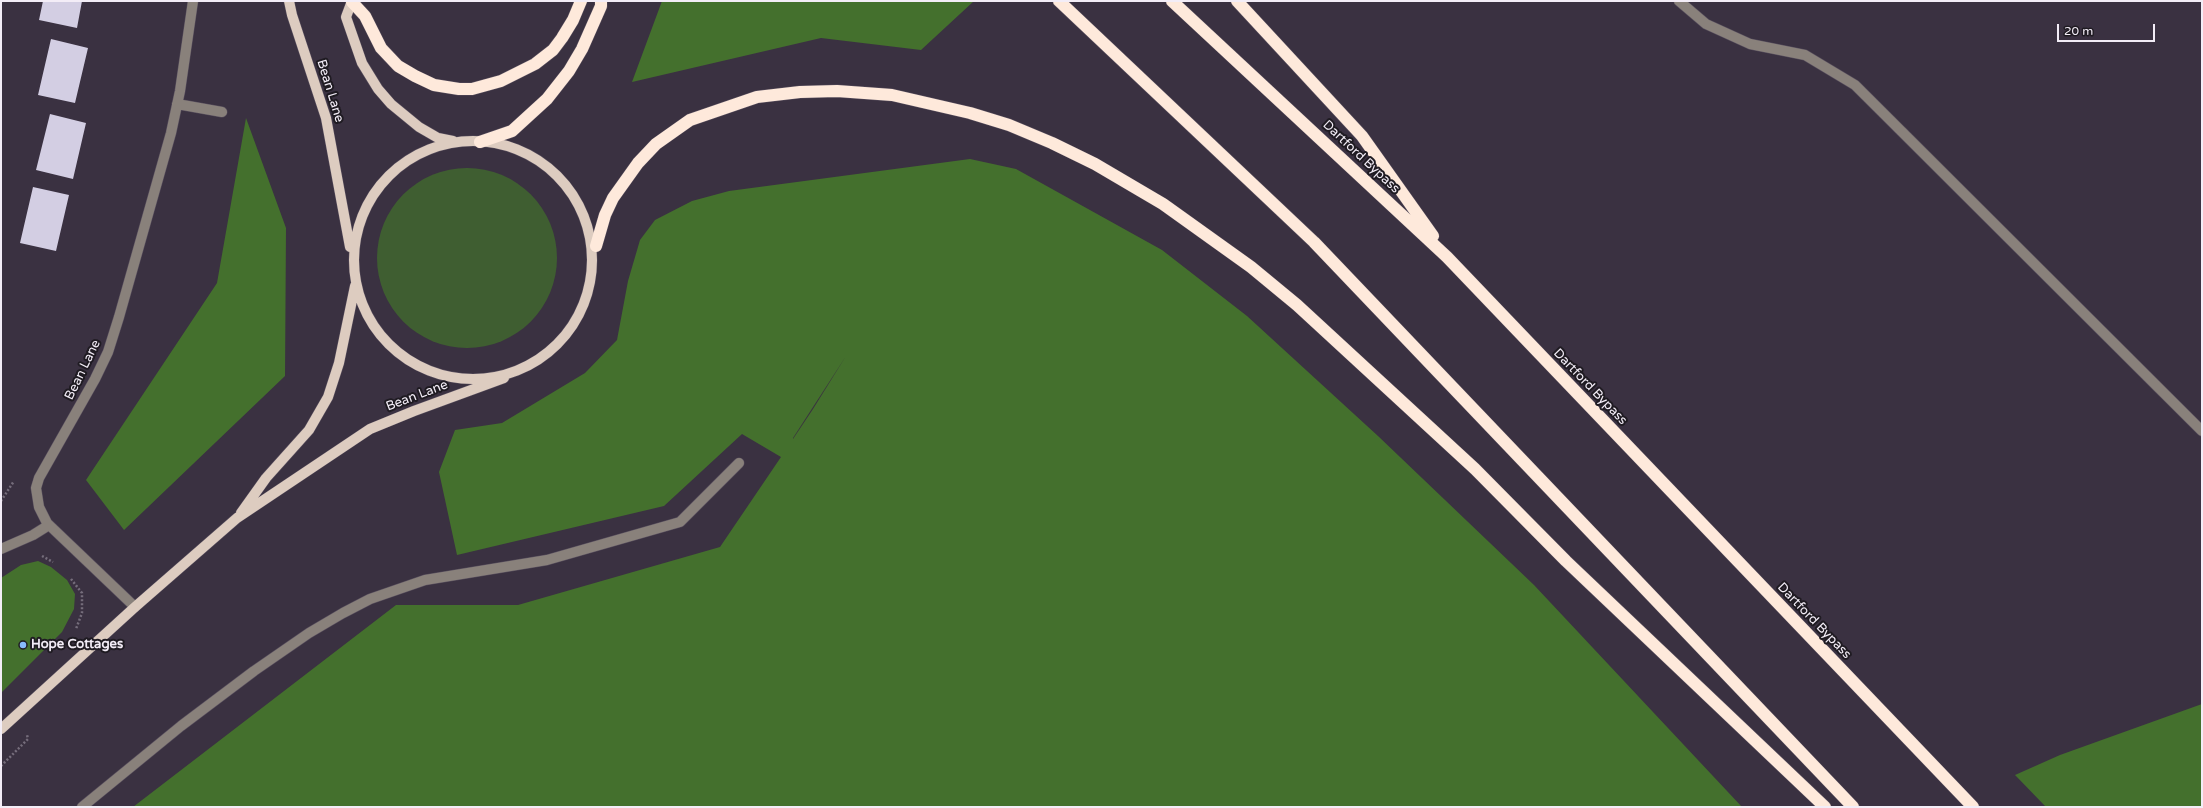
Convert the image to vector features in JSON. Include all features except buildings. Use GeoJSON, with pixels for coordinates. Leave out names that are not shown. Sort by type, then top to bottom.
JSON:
{"type":"FeatureCollection","features":[{"type":"Feature","properties":{"kind":"highway"},"geometry":{"type":"LineString","coordinates":[[352,1],[364,16],[381,48],[398,66],[434,85],[459,89],[472,89],[501,81],[535,64],[553,50],[562,38],[573,20],[581,1]]}},
{"type":"Feature","properties":{"kind":"highway"},"geometry":{"type":"LineString","coordinates":[[480,142],[512,131],[547,99],[569,71],[582,49],[601,6],[601,1]]}},
{"type":"Feature","properties":{"kind":"highway"},"geometry":{"type":"LineString","coordinates":[[1059,1],[1314,242],[1852,807]]}},
{"type":"Feature","properties":{"kind":"highway","name":"Dartford Bypass"},"geometry":{"type":"LineString","coordinates":[[1172,1],[1447,257],[1973,807]]}},
{"type":"Feature","properties":{"kind":"highway"},"geometry":{"type":"LineString","coordinates":[[1237,1],[1362,136],[1447,257]]}},
{"type":"Feature","properties":{"kind":"highway"},"geometry":{"type":"LineString","coordinates":[[596,246],[605,215],[613,198],[638,163],[656,144],[690,120],[715,110],[757,97],[793,92],[837,91],[892,95],[970,113],[1009,125],[1052,143],[1101,167],[1163,204],[1239,258],[1297,305],[1475,469],[1566,561],[1825,807]]}},
{"type":"Feature","properties":{"kind":"main road","name":"Bean Lane"},"geometry":{"type":"LineString","coordinates":[[289,1],[292,15],[326,118],[352,261]]}},
{"type":"Feature","properties":{"kind":"main road"},"geometry":{"type":"LineString","coordinates":[[352,1],[346,17],[362,63],[378,89],[402,114],[438,138],[456,142],[480,142],[516,150],[527,154],[547,167],[565,186],[579,207],[596,246]]}},
{"type":"Feature","properties":{"kind":"main road"},"geometry":{"type":"LineString","coordinates":[[456,142],[433,148],[411,158],[391,172],[375,190],[363,212],[355,236],[352,261],[355,286],[376,332],[392,351],[413,366],[436,376],[511,375]]}},
{"type":"Feature","properties":{"kind":"main road","name":"Bean Lane"},"geometry":{"type":"LineString","coordinates":[[1,730],[135,607],[237,518],[370,429],[414,410],[511,375],[534,364],[555,349],[571,329],[584,306],[591,282],[596,246]]}},
{"type":"Feature","properties":{"kind":"main road","name":"Bean Lane"},"geometry":{"type":"LineString","coordinates":[[237,518],[266,478],[309,430],[322,408],[336,374],[355,286]]}},
{"type":"Feature","properties":{"kind":"street","name":"Bean Lane"},"geometry":{"type":"LineString","coordinates":[[135,607],[49,525],[39,507],[36,483],[95,379],[108,352],[148,216],[177,104],[193,1]]}},
{"type":"Feature","properties":{"kind":"street"},"geometry":{"type":"LineString","coordinates":[[1679,1],[1706,24],[1750,44],[1805,55],[1855,85],[2202,431]]}},
{"type":"Feature","properties":{"kind":"street"},"geometry":{"type":"LineString","coordinates":[[177,104],[222,112]]}},
{"type":"Feature","properties":{"kind":"street"},"geometry":{"type":"LineString","coordinates":[[82,807],[181,726],[241,681],[291,645],[343,613],[370,599],[424,580],[548,560],[680,522],[739,463]]}},
{"type":"Feature","properties":{"kind":"street"},"geometry":{"type":"LineString","coordinates":[[1,549],[33,535],[49,525]]}},
{"type":"Feature","properties":{"kind":"path"},"geometry":{"type":"LineString","coordinates":[[1,502],[17,476]]}},
{"type":"Feature","properties":{"kind":"path"},"geometry":{"type":"LineString","coordinates":[[38,554],[56,563]]}},
{"type":"Feature","properties":{"kind":"path"},"geometry":{"type":"LineString","coordinates":[[70,577],[82,593],[82,613],[71,636]]}},
{"type":"Feature","properties":{"kind":"path"},"geometry":{"type":"LineString","coordinates":[[1,766],[28,739],[26,734]]}},
{"type":"Feature","properties":{"kind":"green space"},"geometry":{"type":"Polygon","coordinates":[[[662,1],[974,1],[921,50],[821,38],[632,82],[662,1]]]}},
{"type":"Feature","properties":{"kind":"green space"},"geometry":{"type":"Polygon","coordinates":[[[246,118],[286,228],[285,376],[124,530],[86,480],[217,283],[246,118]]]}},
{"type":"Feature","properties":{"kind":"green space"},"geometry":{"type":"Polygon","coordinates":[[[970,159],[1016,169],[1162,250],[1247,316],[1378,436],[1534,585],[1742,807],[133,807],[396,605],[518,605],[720,547],[781,457],[742,434],[664,506],[457,555],[439,472],[455,430],[502,423],[585,373],[617,340],[628,281],[640,240],[655,220],[692,201],[729,191],[970,159]],[[846,356],[793,439],[813,409],[846,356]]]}},
{"type":"Feature","properties":{"kind":"green space"},"geometry":{"type":"Polygon","coordinates":[[[458,168],[476,168],[501,175],[517,183],[531,194],[542,208],[550,224],[557,249],[557,267],[550,292],[542,308],[531,322],[517,333],[493,344],[476,348],[458,348],[441,344],[417,333],[397,315],[392,308],[381,284],[377,267],[377,249],[381,232],[392,208],[410,188],[417,183],[441,172],[458,168]]]}},
{"type":"Feature","properties":{"kind":"green space"},"geometry":{"type":"Polygon","coordinates":[[[38,561],[51,567],[67,580],[75,594],[74,609],[62,632],[1,693],[1,578],[21,565],[38,561]]]}},
{"type":"Feature","properties":{"kind":"green space"},"geometry":{"type":"Polygon","coordinates":[[[2202,704],[2202,807],[2046,807],[2015,775],[2060,755],[2202,704]]]}},
{"type":"Feature","properties":{"kind":"place","name":"Hope Cottages"},"geometry":{"type":"Point","coordinates":[23,645]}}]}
